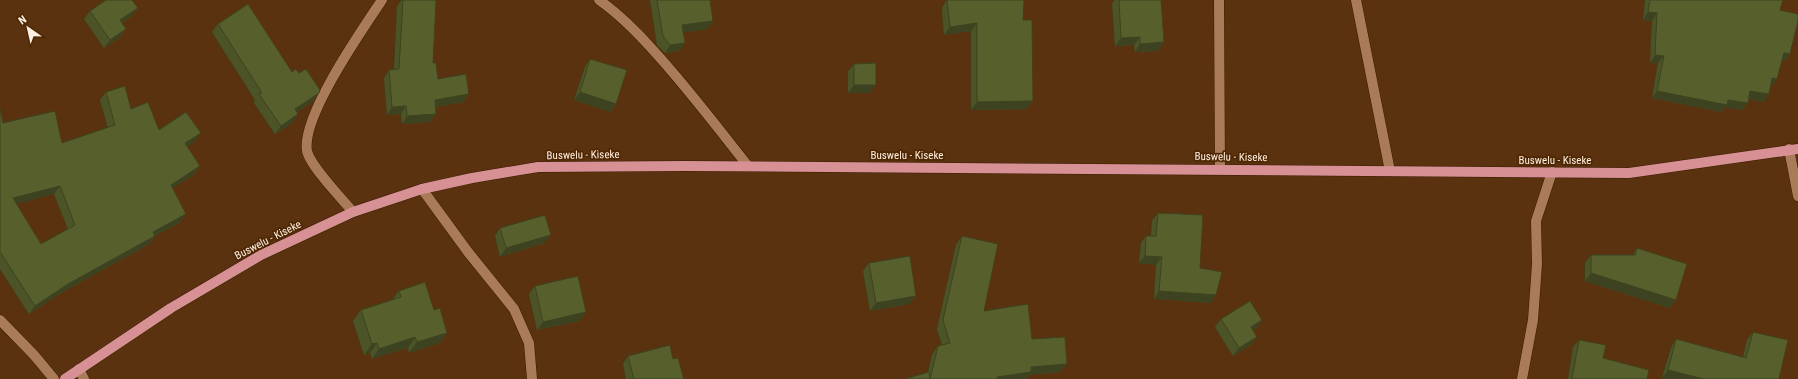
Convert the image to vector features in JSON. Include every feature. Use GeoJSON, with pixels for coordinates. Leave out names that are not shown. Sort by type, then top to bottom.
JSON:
{"type":"FeatureCollection","features":[{"type":"Feature","properties":{"kind":"main road","name":"Buswelu - Kiseke"},"geometry":{"type":"LineString","coordinates":[[65,379],[171,308],[261,255],[354,212],[422,189],[472,178],[538,167],[748,166],[1629,173],[1793,149]]}},
{"type":"Feature","properties":{"kind":"street"},"geometry":{"type":"LineString","coordinates":[[354,212],[320,173],[308,152],[309,132],[321,100],[353,43],[382,0]]}},
{"type":"Feature","properties":{"kind":"street"},"geometry":{"type":"LineString","coordinates":[[599,0],[633,28],[678,77],[748,166]]}},
{"type":"Feature","properties":{"kind":"street"},"geometry":{"type":"LineString","coordinates":[[1218,0],[1220,169]]}},
{"type":"Feature","properties":{"kind":"street"},"geometry":{"type":"LineString","coordinates":[[1356,0],[1390,171]]}},
{"type":"Feature","properties":{"kind":"street"},"geometry":{"type":"LineString","coordinates":[[1793,149],[1798,196]]}},
{"type":"Feature","properties":{"kind":"street"},"geometry":{"type":"LineString","coordinates":[[1522,379],[1533,320],[1537,264],[1536,221],[1552,172]]}},
{"type":"Feature","properties":{"kind":"street"},"geometry":{"type":"LineString","coordinates":[[422,189],[468,252],[514,309],[529,343],[532,379]]}},
{"type":"Feature","properties":{"kind":"street"},"geometry":{"type":"LineString","coordinates":[[0,320],[34,355],[54,379]]}},
{"type":"Feature","properties":{"kind":"street"},"geometry":{"type":"LineString","coordinates":[[79,369],[84,379]]}},
{"type":"Feature","properties":{"kind":"building"},"geometry":{"type":"Polygon","coordinates":[[[106,0],[132,0],[138,8],[120,20],[126,29],[110,40],[90,11],[106,0]]]}},
{"type":"Feature","properties":{"kind":"building"},"geometry":{"type":"Polygon","coordinates":[[[403,0],[436,0],[433,63],[436,63],[438,79],[466,74],[469,94],[435,100],[436,114],[407,116],[406,106],[392,107],[389,70],[399,69],[403,0]]]}},
{"type":"Feature","properties":{"kind":"building"},"geometry":{"type":"Polygon","coordinates":[[[657,0],[710,0],[713,21],[682,25],[685,43],[670,45],[663,36],[657,0]]]}},
{"type":"Feature","properties":{"kind":"building"},"geometry":{"type":"Polygon","coordinates":[[[947,0],[1024,0],[1023,20],[1032,20],[1033,101],[977,102],[977,23],[950,27],[947,0]]]}},
{"type":"Feature","properties":{"kind":"building"},"geometry":{"type":"Polygon","coordinates":[[[1119,0],[1161,0],[1164,42],[1140,44],[1140,37],[1121,38],[1119,0]]]}},
{"type":"Feature","properties":{"kind":"building"},"geometry":{"type":"Polygon","coordinates":[[[1650,0],[1783,0],[1780,10],[1798,14],[1798,21],[1790,54],[1784,53],[1777,79],[1772,78],[1769,94],[1750,91],[1748,103],[1728,100],[1727,105],[1657,91],[1664,56],[1655,55],[1657,13],[1648,12],[1650,0]]]}},
{"type":"Feature","properties":{"kind":"building"},"geometry":{"type":"Polygon","coordinates":[[[248,4],[292,72],[296,69],[299,73],[306,69],[320,90],[319,93],[295,109],[298,114],[281,126],[259,94],[262,93],[218,24],[248,4]]]}},
{"type":"Feature","properties":{"kind":"building"},"geometry":{"type":"Polygon","coordinates":[[[590,59],[627,70],[616,104],[580,92],[590,59]]]}},
{"type":"Feature","properties":{"kind":"building"},"geometry":{"type":"Polygon","coordinates":[[[876,63],[876,85],[854,85],[854,64],[876,63]]]}},
{"type":"Feature","properties":{"kind":"building"},"geometry":{"type":"Polygon","coordinates":[[[125,86],[131,109],[148,102],[159,130],[186,112],[201,133],[185,143],[200,166],[171,185],[186,214],[153,232],[155,236],[68,284],[35,306],[0,252],[0,107],[3,123],[55,111],[62,143],[115,125],[106,92],[125,86]],[[60,186],[13,198],[41,244],[75,225],[60,186]]]}},
{"type":"Feature","properties":{"kind":"building"},"geometry":{"type":"Polygon","coordinates":[[[1158,213],[1203,215],[1200,268],[1222,272],[1216,295],[1159,291],[1162,257],[1145,256],[1146,236],[1156,236],[1158,213]]]}},
{"type":"Feature","properties":{"kind":"building"},"geometry":{"type":"Polygon","coordinates":[[[545,215],[551,235],[506,248],[500,228],[545,215]]]}},
{"type":"Feature","properties":{"kind":"building"},"geometry":{"type":"Polygon","coordinates":[[[962,236],[998,244],[984,311],[1028,304],[1032,339],[1065,337],[1067,364],[1031,367],[1031,372],[997,377],[997,379],[930,379],[938,346],[950,343],[943,320],[962,236]]]}},
{"type":"Feature","properties":{"kind":"building"},"geometry":{"type":"Polygon","coordinates":[[[1637,248],[1687,264],[1676,300],[1591,273],[1591,255],[1635,255],[1637,248]]]}},
{"type":"Feature","properties":{"kind":"building"},"geometry":{"type":"Polygon","coordinates":[[[910,256],[916,296],[876,303],[869,263],[910,256]]]}},
{"type":"Feature","properties":{"kind":"building"},"geometry":{"type":"Polygon","coordinates":[[[578,276],[586,312],[543,322],[535,286],[578,276]]]}},
{"type":"Feature","properties":{"kind":"building"},"geometry":{"type":"Polygon","coordinates":[[[425,282],[434,310],[440,308],[447,333],[417,342],[415,337],[379,349],[377,343],[372,344],[361,310],[401,297],[399,291],[425,282]]]}},
{"type":"Feature","properties":{"kind":"building"},"geometry":{"type":"Polygon","coordinates":[[[1250,301],[1262,320],[1251,327],[1257,337],[1239,348],[1221,319],[1250,301]]]}},
{"type":"Feature","properties":{"kind":"building"},"geometry":{"type":"Polygon","coordinates":[[[1753,332],[1788,340],[1779,379],[1704,379],[1668,370],[1676,339],[1746,358],[1753,332]]]}},
{"type":"Feature","properties":{"kind":"building"},"geometry":{"type":"Polygon","coordinates":[[[1579,340],[1606,345],[1603,358],[1649,370],[1647,379],[1572,379],[1579,340]]]}},
{"type":"Feature","properties":{"kind":"building"},"geometry":{"type":"Polygon","coordinates":[[[670,345],[673,359],[678,358],[684,379],[634,379],[628,356],[670,345]]]}},
{"type":"Feature","properties":{"kind":"building"},"geometry":{"type":"Polygon","coordinates":[[[929,372],[930,379],[905,379],[929,372]]]}}]}
